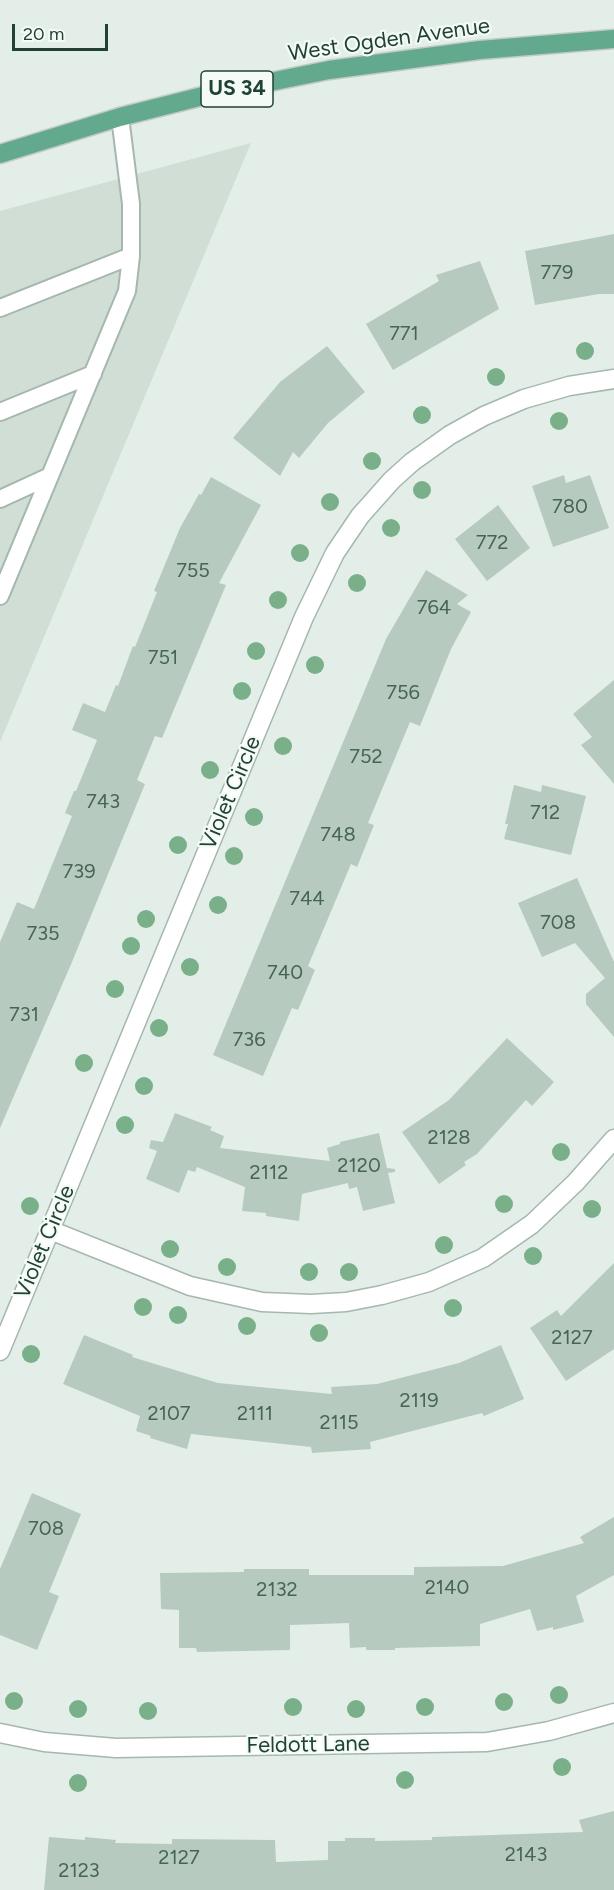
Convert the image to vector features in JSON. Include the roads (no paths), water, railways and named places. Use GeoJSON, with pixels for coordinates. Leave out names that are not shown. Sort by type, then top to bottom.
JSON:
{"type":"FeatureCollection","features":[{"type":"Feature","properties":{"kind":"main road","name":"West Ogden Avenue"},"geometry":{"type":"LineString","coordinates":[[0,154],[120,117],[211,94],[329,70],[480,50],[614,39]]}},
{"type":"Feature","properties":{"kind":"street","name":"Violet Circle"},"geometry":{"type":"LineString","coordinates":[[0,1351],[315,591],[335,553],[360,516],[392,480],[433,447],[465,426],[524,399],[569,386],[614,379]]}},
{"type":"Feature","properties":{"kind":"street"},"geometry":{"type":"LineString","coordinates":[[50,1230],[190,1286],[270,1302],[311,1304],[346,1302],[429,1282],[483,1258],[532,1224],[576,1182],[614,1139]]}},
{"type":"Feature","properties":{"kind":"street","name":"Feldott Lane"},"geometry":{"type":"LineString","coordinates":[[0,1733],[44,1742],[116,1748],[487,1742],[549,1731],[614,1713]]}},
{"type":"Feature","properties":{"kind":"lane"},"geometry":{"type":"LineString","coordinates":[[0,596],[127,291],[131,256],[131,204],[120,117]]}},
{"type":"Feature","properties":{"kind":"lane"},"geometry":{"type":"LineString","coordinates":[[0,308],[131,256]]}},
{"type":"Feature","properties":{"kind":"lane"},"geometry":{"type":"LineString","coordinates":[[0,412],[93,374]]}},
{"type":"Feature","properties":{"kind":"lane"},"geometry":{"type":"LineString","coordinates":[[0,499],[50,476]]}}]}
